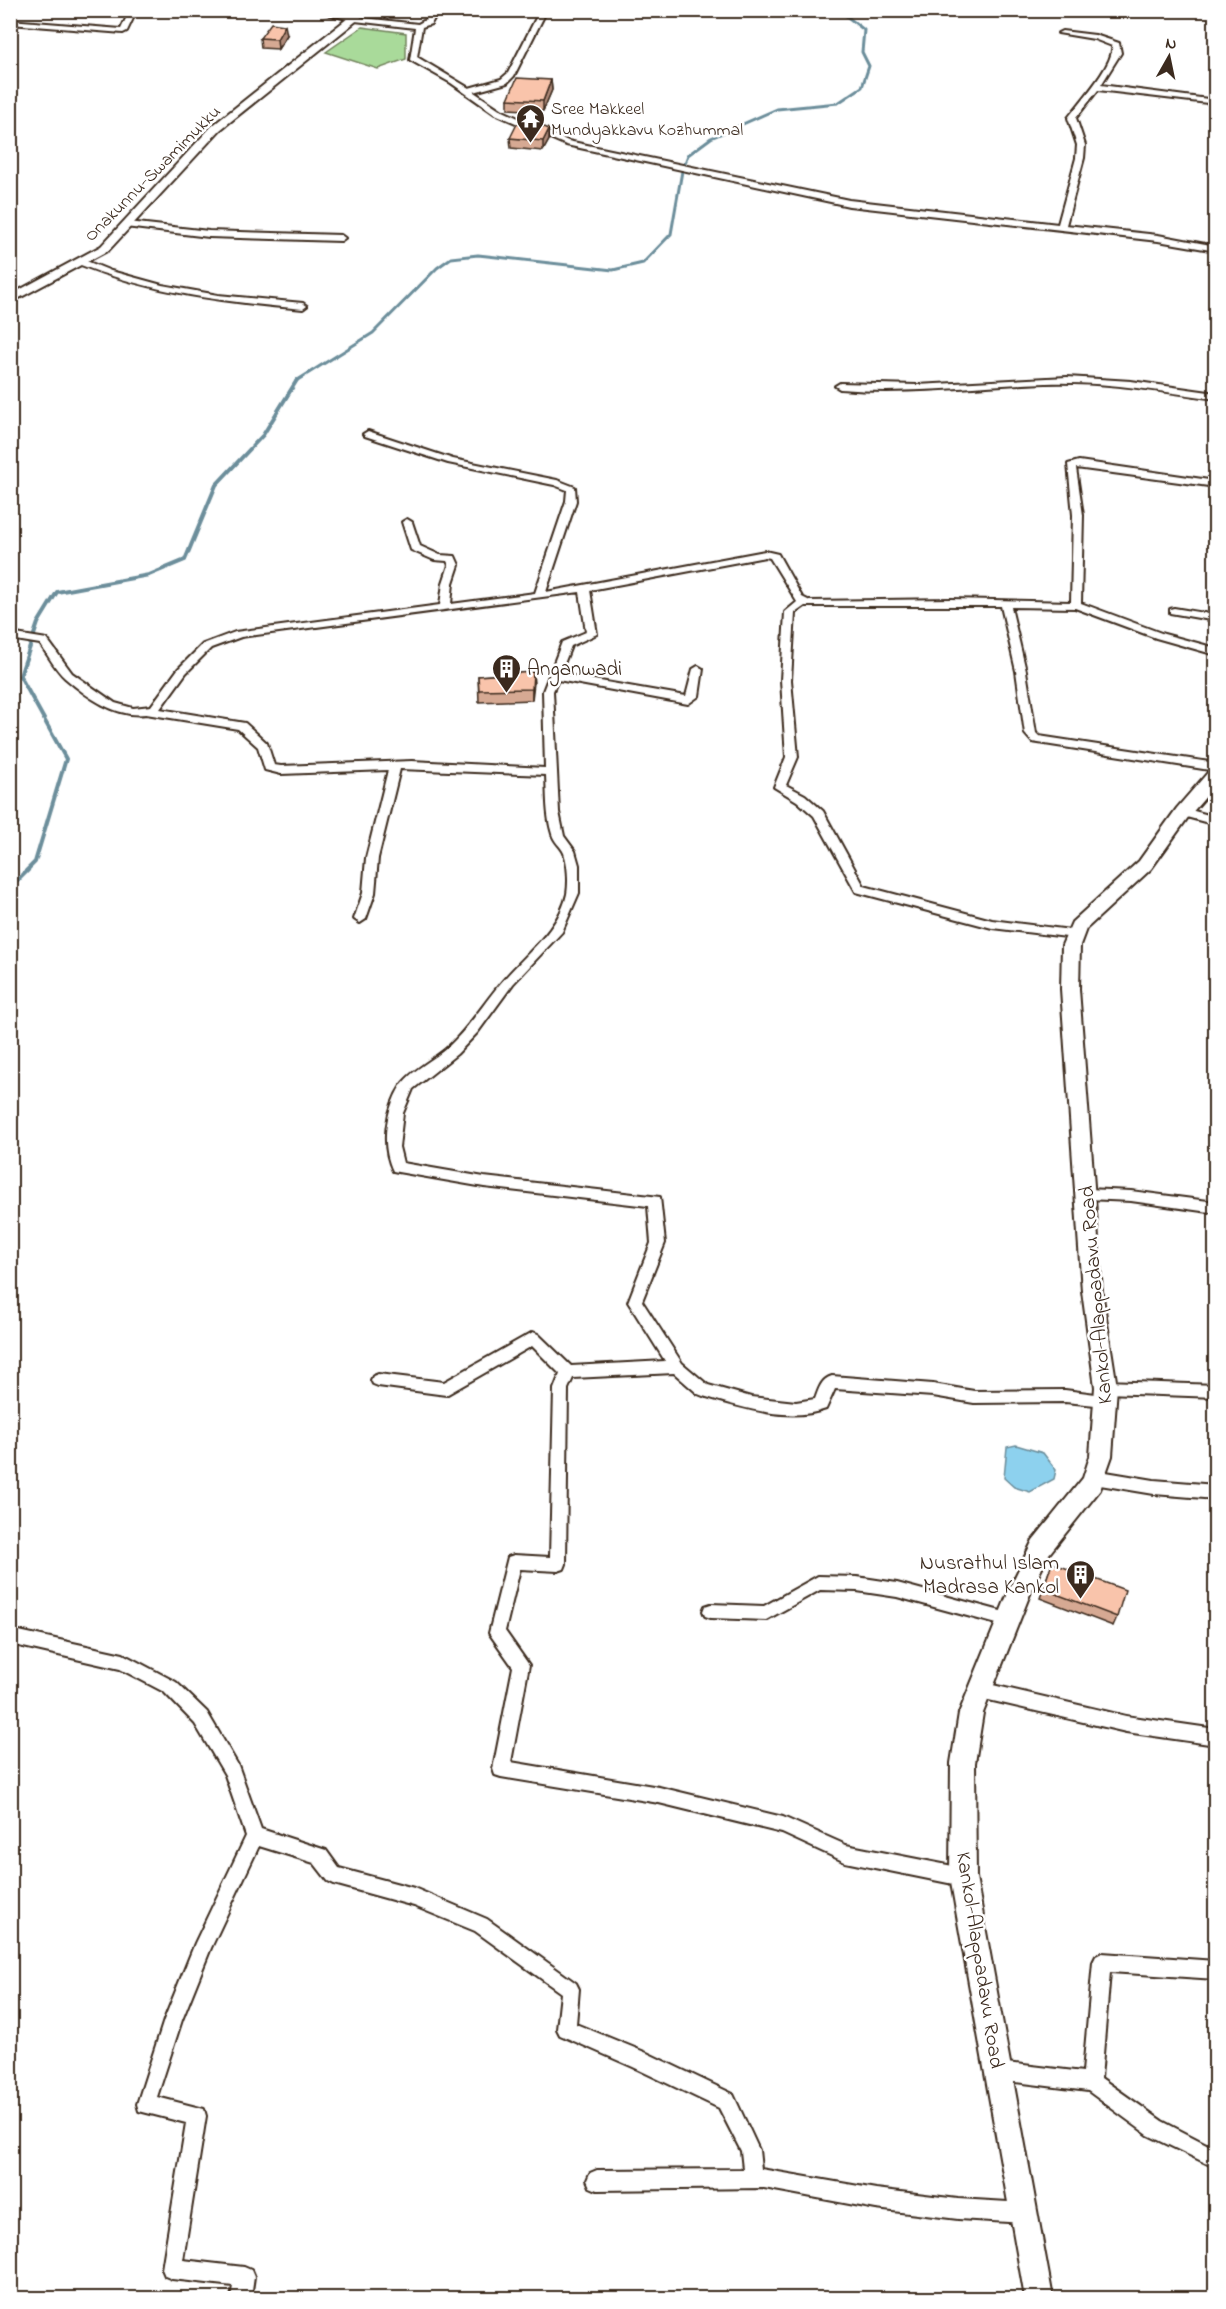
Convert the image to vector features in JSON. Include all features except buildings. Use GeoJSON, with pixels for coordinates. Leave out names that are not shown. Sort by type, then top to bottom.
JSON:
{"type":"FeatureCollection","features":[{"type":"Feature","properties":{"kind":"main road"},"geometry":{"type":"LineString","coordinates":[[1075,934],[1078,926],[1145,866],[1183,812],[1215,774]]}},
{"type":"Feature","properties":{"kind":"main road","name":"Kankol-Alappadavu Road"},"geometry":{"type":"LineString","coordinates":[[1040,2298],[963,1877],[963,1762],[971,1713],[1008,1620],[1041,1547],[1094,1477],[1101,1456],[1106,1394],[1102,1346],[1092,1290],[1087,1194],[1070,988],[1071,945],[1075,934]]}},
{"type":"Feature","properties":{"kind":"street"},"geometry":{"type":"LineString","coordinates":[[10,22],[123,31],[134,10]]}},
{"type":"Feature","properties":{"kind":"street"},"geometry":{"type":"LineString","coordinates":[[314,10],[355,19],[419,26],[428,22],[436,10]]}},
{"type":"Feature","properties":{"kind":"street","name":"Onakunnu-Swamimukku"},"geometry":{"type":"LineString","coordinates":[[10,300],[105,248],[216,128],[365,10]]}},
{"type":"Feature","properties":{"kind":"street"},"geometry":{"type":"LineString","coordinates":[[468,91],[504,81],[511,74],[544,10]]}},
{"type":"Feature","properties":{"kind":"street"},"geometry":{"type":"LineString","coordinates":[[419,26],[413,58],[498,112],[566,143],[849,203],[1158,238],[1215,249]]}},
{"type":"Feature","properties":{"kind":"street"},"geometry":{"type":"LineString","coordinates":[[1061,228],[1080,158],[1081,145],[1072,118],[1096,87],[1117,53],[1116,45],[1095,37],[1062,33]]}},
{"type":"Feature","properties":{"kind":"street"},"geometry":{"type":"LineString","coordinates":[[1096,87],[1215,102]]}},
{"type":"Feature","properties":{"kind":"street"},"geometry":{"type":"LineString","coordinates":[[128,225],[209,234],[341,238]]}},
{"type":"Feature","properties":{"kind":"street"},"geometry":{"type":"LineString","coordinates":[[81,262],[111,275],[188,294],[303,306]]}},
{"type":"Feature","properties":{"kind":"street"},"geometry":{"type":"LineString","coordinates":[[840,386],[886,389],[1050,380],[1155,387],[1215,396]]}},
{"type":"Feature","properties":{"kind":"street"},"geometry":{"type":"LineString","coordinates":[[368,434],[451,461],[547,480],[572,489],[571,501],[538,596]]}},
{"type":"Feature","properties":{"kind":"street"},"geometry":{"type":"LineString","coordinates":[[1076,605],[1078,534],[1076,479],[1071,466],[1079,464],[1215,484]]}},
{"type":"Feature","properties":{"kind":"street"},"geometry":{"type":"LineString","coordinates":[[407,522],[415,548],[438,558],[451,558],[454,565],[448,583],[445,608]]}},
{"type":"Feature","properties":{"kind":"street"},"geometry":{"type":"LineString","coordinates":[[149,711],[155,709],[164,699],[182,671],[207,646],[239,634],[585,589],[765,554],[774,556],[798,599],[803,603]]}},
{"type":"Feature","properties":{"kind":"street"},"geometry":{"type":"LineString","coordinates":[[585,589],[592,634],[566,644],[548,692],[555,825],[558,837],[568,851],[573,865],[573,893],[558,929],[509,981],[473,1029],[452,1051],[408,1086],[396,1113],[392,1147],[398,1167],[517,1186],[655,1201],[658,1243],[635,1302],[677,1367],[703,1390],[751,1403],[796,1408],[821,1405],[826,1389],[832,1382],[933,1390],[974,1397],[1215,1391]]}},
{"type":"Feature","properties":{"kind":"street"},"geometry":{"type":"LineString","coordinates":[[1075,934],[992,924],[860,889],[819,814],[801,798],[780,788],[792,757],[786,680],[790,612],[803,603],[1076,605],[1160,636],[1215,652]]}},
{"type":"Feature","properties":{"kind":"street"},"geometry":{"type":"LineString","coordinates":[[1005,603],[1021,671],[1031,734],[1036,739],[1215,767]]}},
{"type":"Feature","properties":{"kind":"street"},"geometry":{"type":"LineString","coordinates":[[1174,611],[1215,618]]}},
{"type":"Feature","properties":{"kind":"street"},"geometry":{"type":"LineString","coordinates":[[10,636],[32,638],[52,649],[68,675],[111,705],[132,712],[149,711],[241,726],[263,746],[269,767],[281,770],[395,766],[551,772]]}},
{"type":"Feature","properties":{"kind":"street"},"geometry":{"type":"LineString","coordinates":[[554,676],[688,700],[693,696],[698,669]]}},
{"type":"Feature","properties":{"kind":"street"},"geometry":{"type":"LineString","coordinates":[[360,919],[369,893],[372,858],[395,766]]}},
{"type":"Feature","properties":{"kind":"street"},"geometry":{"type":"LineString","coordinates":[[1183,812],[1215,820]]}},
{"type":"Feature","properties":{"kind":"street"},"geometry":{"type":"LineString","coordinates":[[1087,1194],[1131,1196],[1215,1208]]}},
{"type":"Feature","properties":{"kind":"street"},"geometry":{"type":"LineString","coordinates":[[378,1380],[446,1389],[533,1338],[568,1372],[677,1367]]}},
{"type":"Feature","properties":{"kind":"street"},"geometry":{"type":"LineString","coordinates":[[568,1372],[561,1389],[558,1564],[514,1562],[498,1634],[521,1665],[501,1769],[659,1795],[783,1825],[845,1853],[963,1877]]}},
{"type":"Feature","properties":{"kind":"street"},"geometry":{"type":"LineString","coordinates":[[1094,1477],[1164,1488],[1215,1491]]}},
{"type":"Feature","properties":{"kind":"street"},"geometry":{"type":"LineString","coordinates":[[711,1611],[766,1612],[818,1583],[857,1584],[897,1590],[1008,1620]]}},
{"type":"Feature","properties":{"kind":"street"},"geometry":{"type":"LineString","coordinates":[[10,1636],[123,1662],[170,1688],[201,1718],[232,1771],[255,1836],[204,1943],[173,2020],[146,2104],[197,2116],[172,2269],[244,2277],[241,2298]]}},
{"type":"Feature","properties":{"kind":"street"},"geometry":{"type":"LineString","coordinates":[[980,1690],[1126,1724],[1215,1737]]}},
{"type":"Feature","properties":{"kind":"street"},"geometry":{"type":"LineString","coordinates":[[255,1836],[320,1856],[334,1875],[414,1897],[481,1925],[570,1989],[566,2029],[640,2060],[726,2101],[750,2150],[753,2178]]}},
{"type":"Feature","properties":{"kind":"street"},"geometry":{"type":"LineString","coordinates":[[1091,2082],[1102,1962],[1215,1970]]}},
{"type":"Feature","properties":{"kind":"street"},"geometry":{"type":"LineString","coordinates":[[998,2071],[1091,2082],[1155,2128],[1215,2159]]}},
{"type":"Feature","properties":{"kind":"street"},"geometry":{"type":"LineString","coordinates":[[597,2180],[753,2178],[958,2210],[1025,2213]]}},
{"type":"Feature","properties":{"kind":"green space"},"geometry":{"type":"Polygon","coordinates":[[[362,27],[406,33],[406,59],[378,69],[326,52],[362,27]]]}},
{"type":"Feature","properties":{"kind":"water"},"geometry":{"type":"Polygon","coordinates":[[[1016,1445],[1043,1453],[1056,1470],[1054,1479],[1030,1492],[1014,1487],[1004,1478],[1007,1447],[1016,1445]]]}},
{"type":"Feature","properties":{"kind":"waterway"},"geometry":{"type":"LineString","coordinates":[[297,381],[373,333],[437,268],[451,258],[478,255],[613,270],[643,263],[671,234],[682,171],[688,155],[711,138],[777,109],[838,103],[862,87],[869,66],[862,52],[864,30],[839,10]]}},
{"type":"Feature","properties":{"kind":"waterway"},"geometry":{"type":"LineString","coordinates":[[26,871],[35,862],[66,759],[20,676],[38,623],[57,592],[149,575],[185,560],[216,485],[263,435],[297,381]]}},
{"type":"Feature","properties":{"kind":"waterway"},"geometry":{"type":"LineString","coordinates":[[10,888],[28,870]]}},
{"type":"Feature","properties":{"kind":"place","name":"Sree Makkeel Mundyakkavu Kozhummal"},"geometry":{"type":"Point","coordinates":[530,144]}},
{"type":"Feature","properties":{"kind":"place","name":"Anganwadi"},"geometry":{"type":"Point","coordinates":[506,694]}},
{"type":"Feature","properties":{"kind":"place","name":"Nusrathul Islam Madrasa Kankol"},"geometry":{"type":"Point","coordinates":[1080,1600]}}]}
